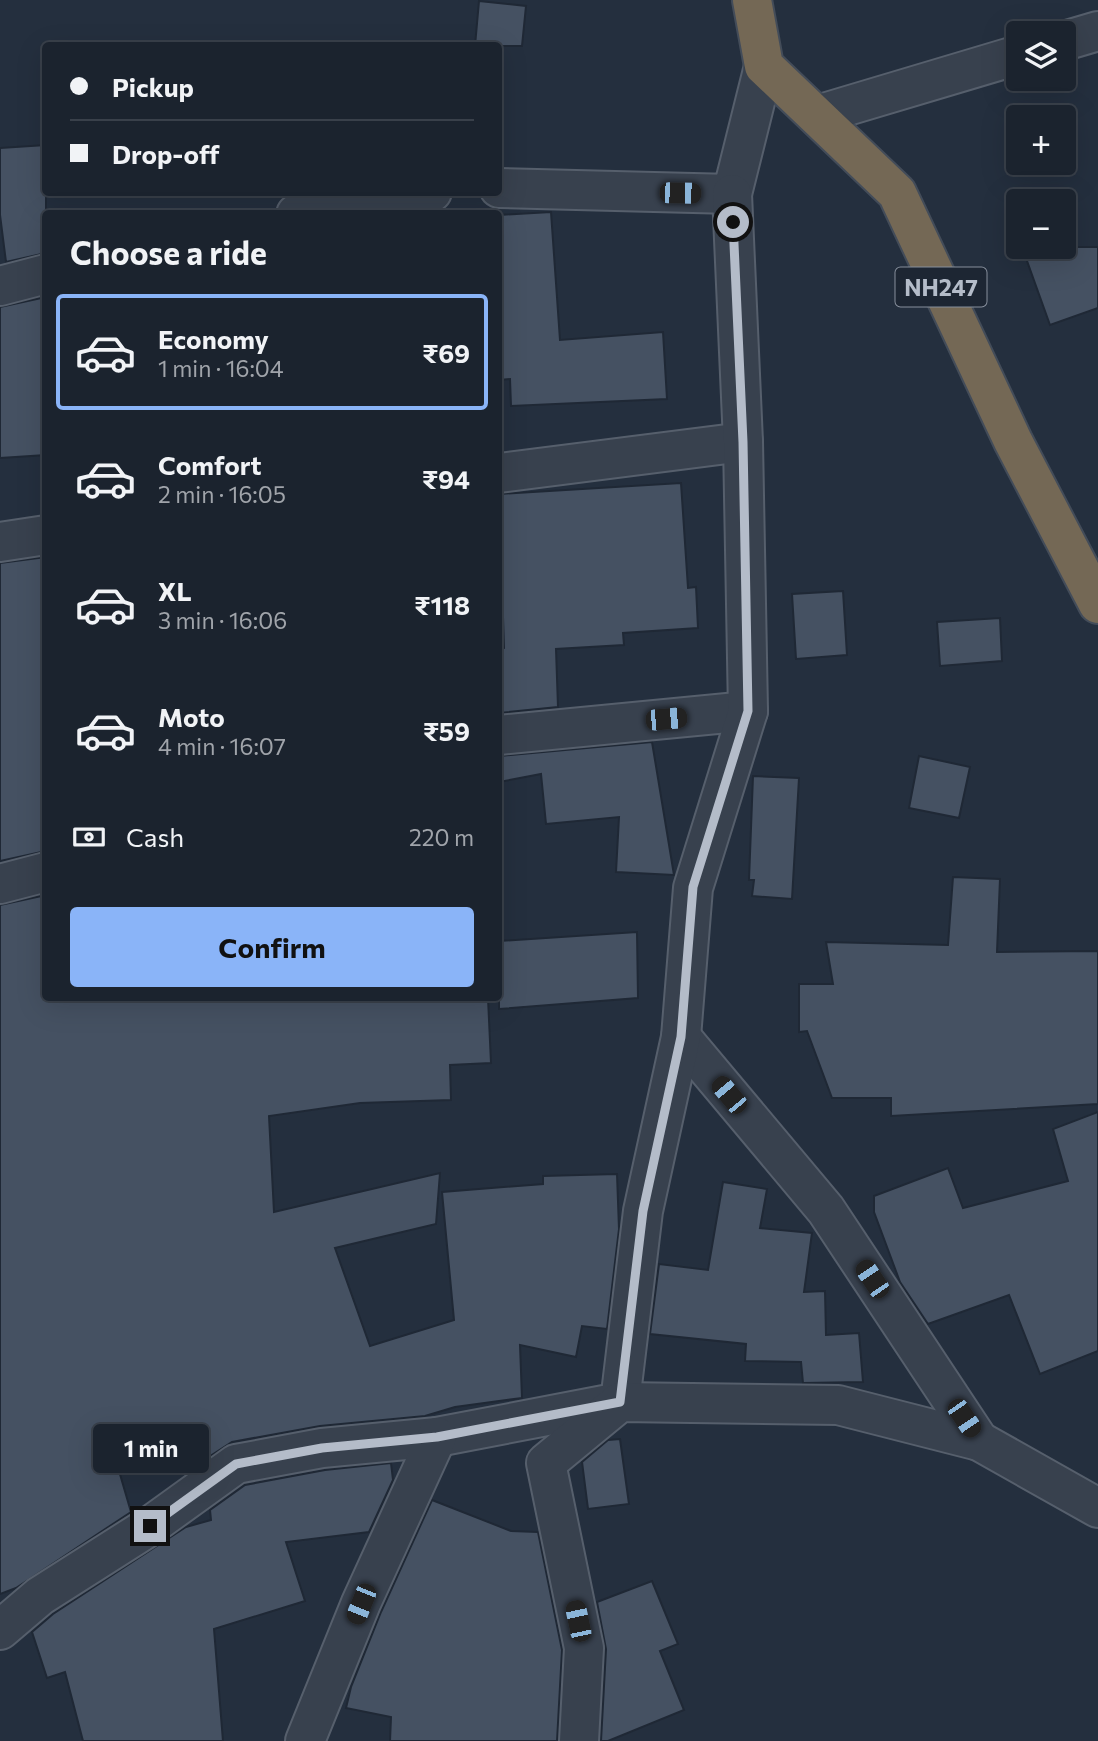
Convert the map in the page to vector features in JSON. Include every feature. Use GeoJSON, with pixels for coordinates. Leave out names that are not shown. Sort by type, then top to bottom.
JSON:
{"type":"FeatureCollection","features":[{"type":"Feature","properties":{"kind":"highway"},"geometry":{"type":"LineString","coordinates":[[752,0],[765,66]]}},
{"type":"Feature","properties":{"kind":"highway","name":"NH247"},"geometry":{"type":"LineString","coordinates":[[765,66],[897,193],[1013,441],[1098,604]]}},
{"type":"Feature","properties":{"kind":"street"},"geometry":{"type":"LineString","coordinates":[[1076,37],[1098,31]]}},
{"type":"Feature","properties":{"kind":"street"},"geometry":{"type":"LineString","coordinates":[[817,115],[1006,59]]}},
{"type":"Feature","properties":{"kind":"street"},"geometry":{"type":"LineString","coordinates":[[579,1741],[584,1648],[546,1463],[620,1402],[643,1211],[681,1037],[693,887],[748,711],[743,442],[732,194],[765,66]]}},
{"type":"Feature","properties":{"kind":"street"},"geometry":{"type":"LineString","coordinates":[[502,188],[732,194]]}},
{"type":"Feature","properties":{"kind":"street"},"geometry":{"type":"LineString","coordinates":[[321,210],[407,196]]}},
{"type":"Feature","properties":{"kind":"street"},"geometry":{"type":"LineString","coordinates":[[0,286],[42,275]]}},
{"type":"Feature","properties":{"kind":"street"},"geometry":{"type":"LineString","coordinates":[[502,473],[743,442]]}},
{"type":"Feature","properties":{"kind":"street"},"geometry":{"type":"LineString","coordinates":[[0,542],[42,536]]}},
{"type":"Feature","properties":{"kind":"street"},"geometry":{"type":"LineString","coordinates":[[502,735],[748,711]]}},
{"type":"Feature","properties":{"kind":"street"},"geometry":{"type":"LineString","coordinates":[[0,884],[42,873]]}},
{"type":"Feature","properties":{"kind":"street"},"geometry":{"type":"LineString","coordinates":[[681,1037],[826,1210],[979,1441]]}},
{"type":"Feature","properties":{"kind":"street"},"geometry":{"type":"LineString","coordinates":[[0,1630],[40,1596],[150,1526],[236,1464],[322,1448],[437,1437],[620,1402],[838,1405],[979,1441],[1098,1508]]}},
{"type":"Feature","properties":{"kind":"street"},"geometry":{"type":"LineString","coordinates":[[305,1741],[361,1604],[437,1437]]}},
{"type":"Feature","properties":{"kind":"building"},"geometry":{"type":"Polygon","coordinates":[[[479,1],[526,6],[522,46],[502,46],[502,42],[475,42],[479,1]]]}},
{"type":"Feature","properties":{"kind":"building"},"geometry":{"type":"Polygon","coordinates":[[[42,145],[42,196],[46,196],[46,210],[42,210],[42,254],[6,262],[0,215],[0,148],[42,145]]]}},
{"type":"Feature","properties":{"kind":"building"},"geometry":{"type":"Polygon","coordinates":[[[551,212],[560,340],[663,332],[667,399],[511,406],[510,379],[502,380],[502,215],[551,212]]]}},
{"type":"Feature","properties":{"kind":"building"},"geometry":{"type":"Polygon","coordinates":[[[1076,247],[1098,247],[1098,308],[1050,325],[1026,259],[1076,259],[1076,247]]]}},
{"type":"Feature","properties":{"kind":"building"},"geometry":{"type":"Polygon","coordinates":[[[42,298],[42,455],[0,458],[0,307],[42,298]]]}},
{"type":"Feature","properties":{"kind":"building"},"geometry":{"type":"Polygon","coordinates":[[[681,483],[688,588],[696,587],[698,628],[623,633],[624,645],[556,649],[558,707],[502,713],[502,494],[681,483]]]}},
{"type":"Feature","properties":{"kind":"building"},"geometry":{"type":"Polygon","coordinates":[[[42,558],[42,852],[0,861],[0,563],[42,558]]]}},
{"type":"Feature","properties":{"kind":"building"},"geometry":{"type":"Polygon","coordinates":[[[843,591],[847,655],[796,659],[792,594],[843,591]]]}},
{"type":"Feature","properties":{"kind":"building"},"geometry":{"type":"Polygon","coordinates":[[[1000,618],[1002,661],[940,666],[937,622],[1000,618]]]}},
{"type":"Feature","properties":{"kind":"building"},"geometry":{"type":"Polygon","coordinates":[[[652,742],[674,875],[616,872],[619,817],[546,824],[541,774],[502,781],[502,756],[652,742]]]}},
{"type":"Feature","properties":{"kind":"building"},"geometry":{"type":"Polygon","coordinates":[[[919,756],[970,767],[959,818],[909,808],[919,756]]]}},
{"type":"Feature","properties":{"kind":"building"},"geometry":{"type":"Polygon","coordinates":[[[753,776],[799,778],[792,899],[752,896],[754,880],[749,880],[753,776]]]}},
{"type":"Feature","properties":{"kind":"building"},"geometry":{"type":"Polygon","coordinates":[[[953,877],[1000,879],[997,952],[1098,951],[1098,1104],[891,1116],[891,1098],[832,1098],[807,1031],[799,1032],[799,984],[833,984],[826,942],[948,945],[953,877]]]}},
{"type":"Feature","properties":{"kind":"building"},"geometry":{"type":"Polygon","coordinates":[[[42,896],[42,1001],[488,1001],[491,1063],[450,1065],[451,1100],[360,1103],[269,1116],[274,1212],[440,1173],[436,1224],[335,1248],[370,1346],[454,1320],[442,1192],[543,1184],[543,1176],[617,1174],[619,1229],[607,1329],[582,1326],[576,1357],[520,1345],[522,1398],[455,1407],[425,1416],[320,1426],[232,1442],[204,1460],[201,1441],[115,1457],[131,1512],[16,1588],[0,1594],[0,905],[42,896]]]}},
{"type":"Feature","properties":{"kind":"building"},"geometry":{"type":"Polygon","coordinates":[[[637,932],[638,998],[499,1009],[499,1001],[502,1001],[502,941],[637,932]]]}},
{"type":"Feature","properties":{"kind":"building"},"geometry":{"type":"Polygon","coordinates":[[[1098,1112],[1098,1351],[1040,1374],[1009,1295],[928,1324],[900,1282],[874,1212],[874,1196],[948,1168],[963,1208],[1068,1181],[1053,1129],[1098,1112]]]}},
{"type":"Feature","properties":{"kind":"building"},"geometry":{"type":"Polygon","coordinates":[[[723,1182],[767,1189],[760,1228],[812,1233],[804,1292],[825,1291],[826,1335],[859,1333],[863,1382],[803,1383],[801,1362],[745,1361],[746,1344],[650,1334],[659,1264],[708,1270],[723,1182]]]}},
{"type":"Feature","properties":{"kind":"building"},"geometry":{"type":"Polygon","coordinates":[[[620,1439],[629,1504],[588,1509],[582,1462],[608,1440],[620,1439]]]}},
{"type":"Feature","properties":{"kind":"building"},"geometry":{"type":"Polygon","coordinates":[[[391,1463],[393,1480],[369,1532],[286,1542],[305,1601],[214,1629],[223,1741],[83,1741],[65,1672],[47,1678],[32,1632],[53,1614],[186,1527],[211,1520],[210,1510],[245,1485],[325,1470],[391,1463]]]}},
{"type":"Feature","properties":{"kind":"building"},"geometry":{"type":"Polygon","coordinates":[[[432,1500],[511,1531],[538,1532],[562,1650],[557,1741],[390,1741],[391,1717],[346,1708],[351,1687],[381,1612],[432,1500]]]}},
{"type":"Feature","properties":{"kind":"building"},"geometry":{"type":"Polygon","coordinates":[[[652,1581],[678,1644],[660,1651],[684,1710],[608,1741],[601,1741],[606,1649],[597,1602],[652,1581]]]}},
{"type":"Feature","properties":{"kind":"route"},"geometry":{"type":"LineString","coordinates":[[150,1526],[236,1464],[322,1448],[437,1437],[620,1402],[643,1211],[681,1037],[693,887],[748,711],[743,442],[733,222]]}}]}
